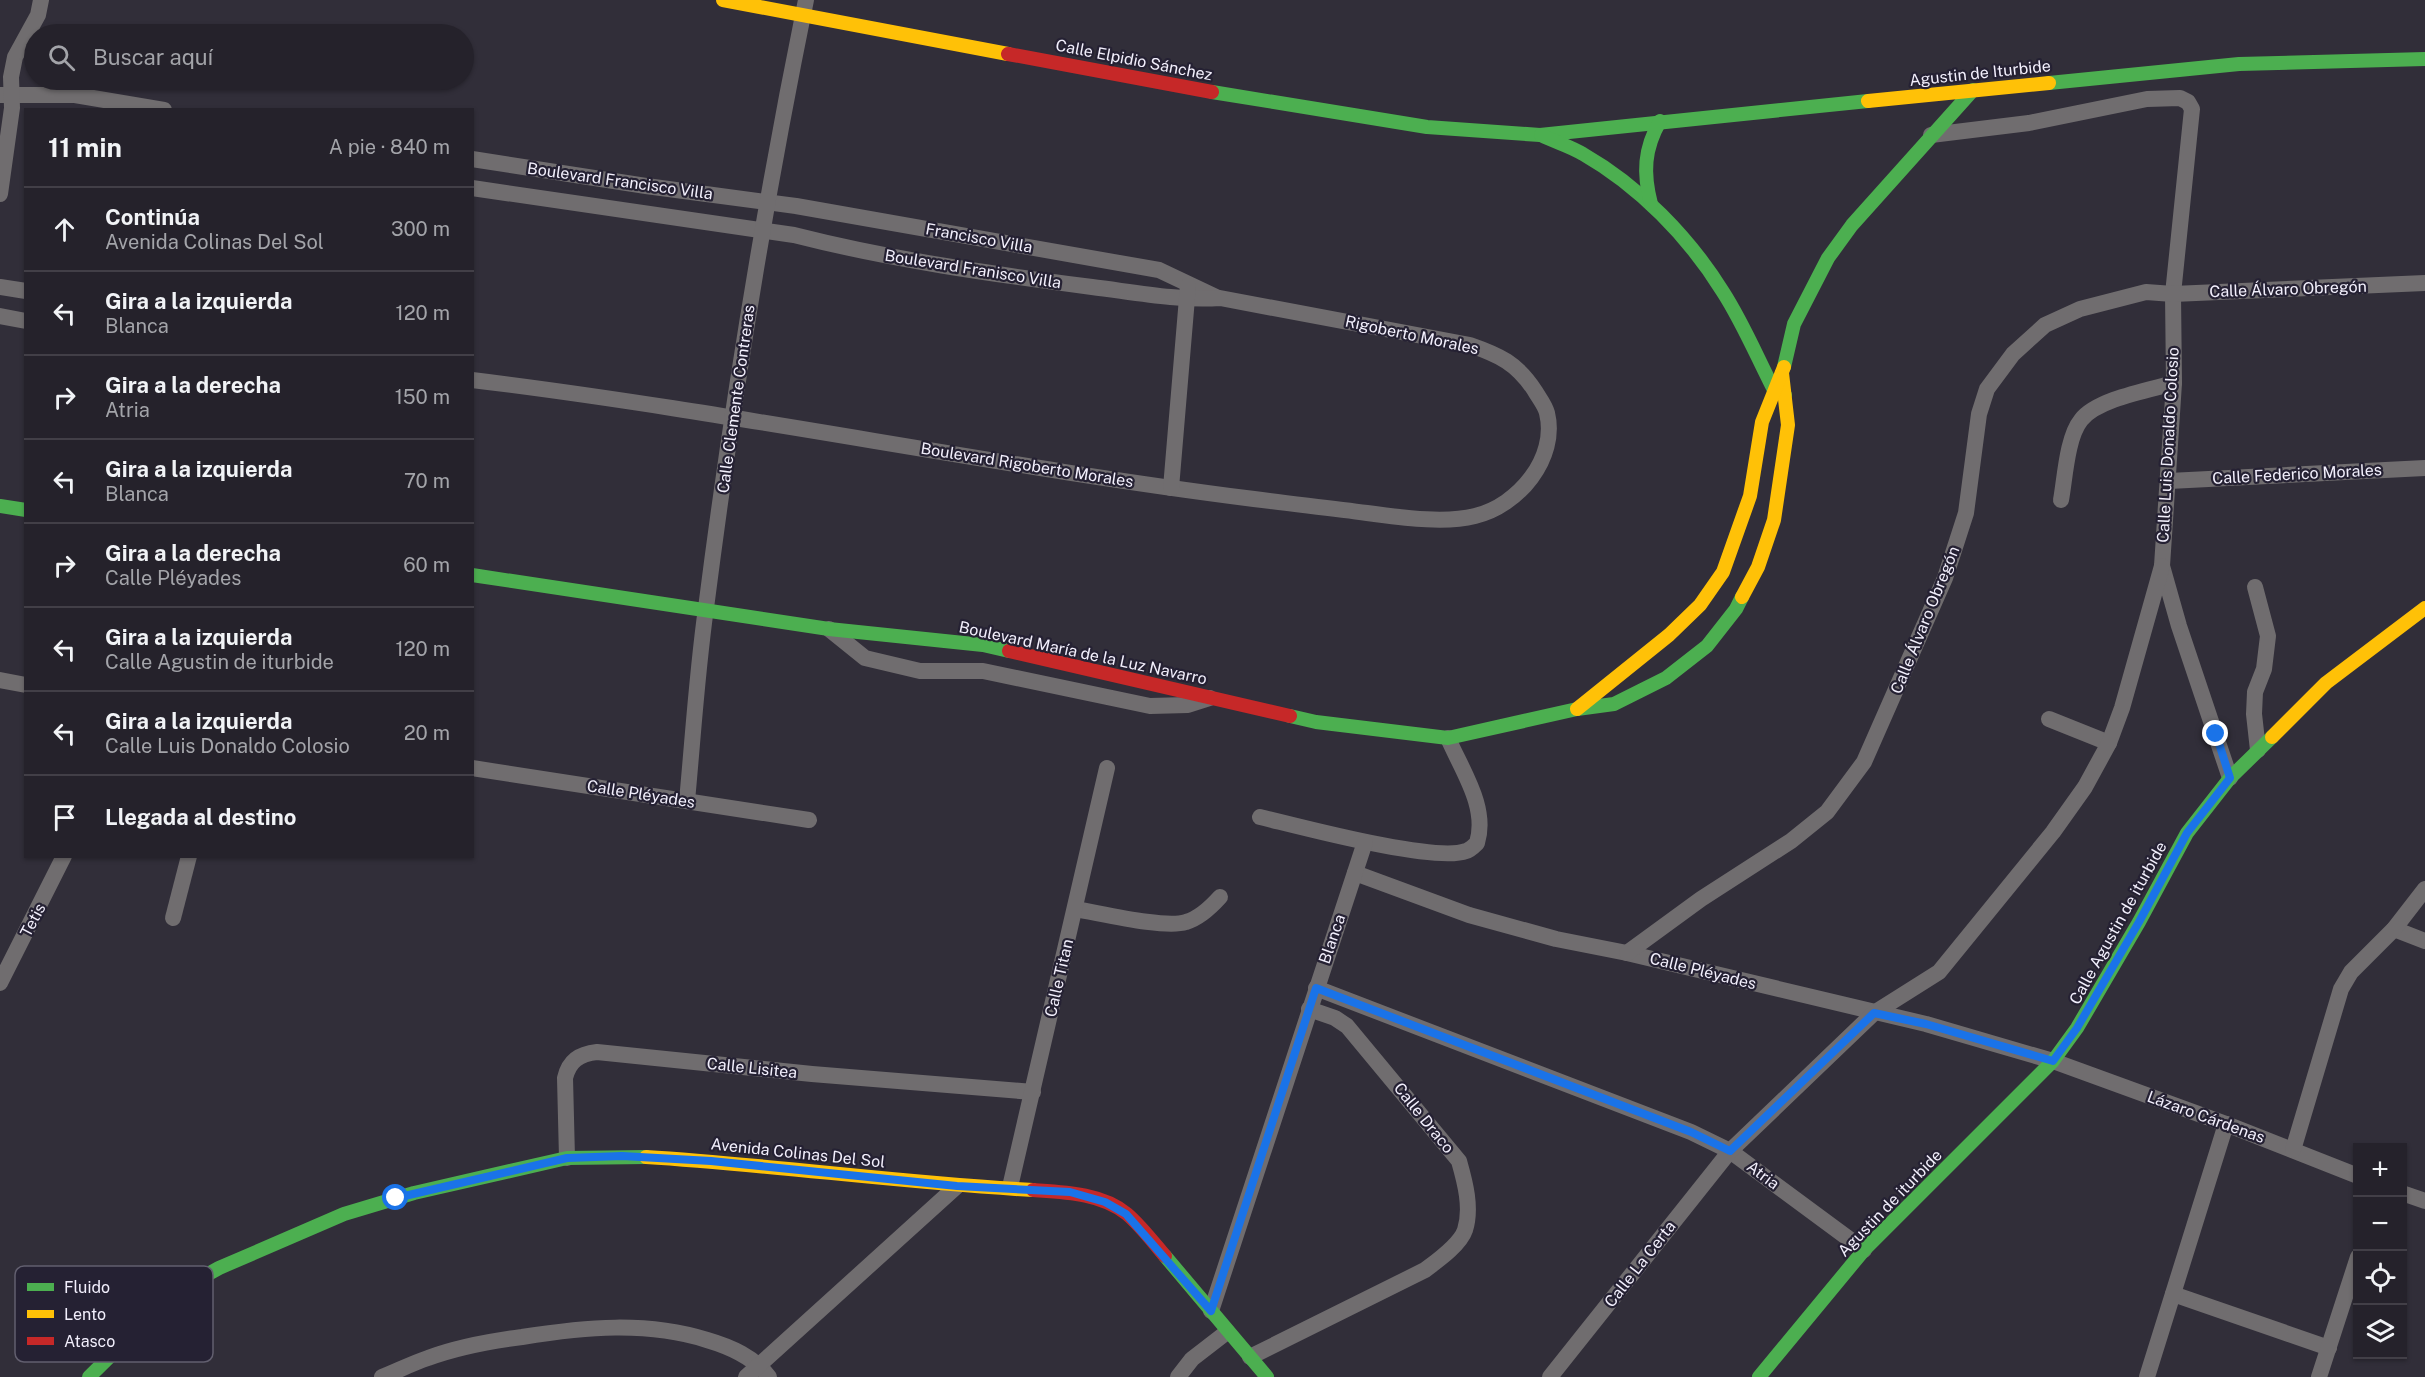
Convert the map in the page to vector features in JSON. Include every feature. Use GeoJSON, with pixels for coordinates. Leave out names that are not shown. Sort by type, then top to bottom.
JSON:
{"type":"FeatureCollection","features":[{"type":"Feature","properties":{"kind":"street"},"geometry":{"type":"LineString","coordinates":[[33,24],[38,15],[41,0]]}},
{"type":"Feature","properties":{"kind":"street","name":"Calle Elpidio Sánchez"},"geometry":{"type":"LineString","coordinates":[[723,0],[805,7],[1233,96],[1427,127],[1540,135]]}},
{"type":"Feature","properties":{"kind":"street","name":"Calle Clemente Contreras"},"geometry":{"type":"LineString","coordinates":[[687,801],[706,609],[734,418],[767,201],[805,7]]}},
{"type":"Feature","properties":{"kind":"street"},"geometry":{"type":"LineString","coordinates":[[0,194],[11,77],[15,57],[24,41]]}},
{"type":"Feature","properties":{"kind":"street","name":"Agustin de Iturbide"},"geometry":{"type":"LineString","coordinates":[[1540,135],[1660,121],[2239,64],[2425,59]]}},
{"type":"Feature","properties":{"kind":"street"},"geometry":{"type":"LineString","coordinates":[[2404,60],[2425,66]]}},
{"type":"Feature","properties":{"kind":"street","name":"Boulevard María de la Luz Navarro"},"geometry":{"type":"LineString","coordinates":[[474,575],[829,629],[983,645],[1316,722],[1448,738],[1577,709],[1614,704],[1666,678],[1707,646],[1736,609],[1758,567],[1774,520],[1788,425],[1780,393],[1782,373],[1794,324],[1828,258],[1852,225],[1973,90]]}},
{"type":"Feature","properties":{"kind":"street"},"geometry":{"type":"LineString","coordinates":[[10,103],[75,95],[152,108]]}},
{"type":"Feature","properties":{"kind":"street","name":"Calle Luis Donaldo Colosio"},"geometry":{"type":"LineString","coordinates":[[1931,135],[2029,123],[2147,99],[2171,97],[2188,102],[2192,117],[2173,294],[2174,383],[2162,566],[2178,626],[2230,778]]}},
{"type":"Feature","properties":{"kind":"street"},"geometry":{"type":"LineString","coordinates":[[1651,204],[1645,181],[1645,157],[1648,139],[1660,121]]}},
{"type":"Feature","properties":{"kind":"street"},"geometry":{"type":"LineString","coordinates":[[1540,135],[1582,153],[1626,183],[1651,204],[1688,244],[1717,281],[1780,393]]}},
{"type":"Feature","properties":{"kind":"street","name":"Boulevard Francisco Villa"},"geometry":{"type":"LineString","coordinates":[[474,159],[646,186],[767,201]]}},
{"type":"Feature","properties":{"kind":"street"},"geometry":{"type":"LineString","coordinates":[[644,215],[646,186]]}},
{"type":"Feature","properties":{"kind":"street","name":"Boulevard Francisco Villa"},"geometry":{"type":"LineString","coordinates":[[474,188],[644,215],[762,230]]}},
{"type":"Feature","properties":{"kind":"street","name":"Francisco Villa"},"geometry":{"type":"LineString","coordinates":[[767,201],[1159,270],[1188,290]]}},
{"type":"Feature","properties":{"kind":"street","name":"Boulevard Franisco Villa"},"geometry":{"type":"LineString","coordinates":[[762,230],[794,235],[844,248],[986,274],[1188,290]]}},
{"type":"Feature","properties":{"kind":"street","name":"Calle Álvaro Obregón"},"geometry":{"type":"LineString","coordinates":[[1628,953],[1701,899],[1791,841],[1827,812],[1864,762],[1946,578],[1966,513],[1980,414],[1987,389],[2013,354],[2045,325],[2080,309],[2146,292],[2173,294],[2425,283]]}},
{"type":"Feature","properties":{"kind":"street"},"geometry":{"type":"LineString","coordinates":[[0,287],[24,291]]}},
{"type":"Feature","properties":{"kind":"street"},"geometry":{"type":"LineString","coordinates":[[1171,488],[1188,290]]}},
{"type":"Feature","properties":{"kind":"street","name":"Rigoberto Morales"},"geometry":{"type":"LineString","coordinates":[[1188,290],[1470,345],[1503,356],[1531,384],[1546,409],[1549,442]]}},
{"type":"Feature","properties":{"kind":"street"},"geometry":{"type":"LineString","coordinates":[[0,316],[24,321]]}},
{"type":"Feature","properties":{"kind":"street","name":"Boulevard Rigoberto Morales"},"geometry":{"type":"LineString","coordinates":[[474,380],[576,393],[1171,488],[1401,517],[1442,519],[1475,516],[1505,502],[1527,483],[1541,464],[1549,442]]}},
{"type":"Feature","properties":{"kind":"street"},"geometry":{"type":"LineString","coordinates":[[2061,500],[2072,438],[2081,419],[2094,409],[2118,399],[2174,383]]}},
{"type":"Feature","properties":{"kind":"street","name":"Boulevard María de la Luz Navarro"},"geometry":{"type":"LineString","coordinates":[[1577,709],[1669,635],[1700,605],[1723,572],[1750,496],[1762,422],[1780,393]]}},
{"type":"Feature","properties":{"kind":"street","name":"Calle Federico Morales"},"geometry":{"type":"LineString","coordinates":[[2169,481],[2425,468]]}},
{"type":"Feature","properties":{"kind":"street"},"geometry":{"type":"LineString","coordinates":[[0,506],[24,510]]}},
{"type":"Feature","properties":{"kind":"street"},"geometry":{"type":"LineString","coordinates":[[1730,1151],[1874,1013],[1939,972],[1965,943],[2053,832],[2085,787],[2109,743],[2122,708],[2162,566]]}},
{"type":"Feature","properties":{"kind":"street"},"geometry":{"type":"LineString","coordinates":[[2255,587],[2268,636],[2264,669],[2255,692],[2254,714],[2258,750]]}},
{"type":"Feature","properties":{"kind":"street","name":"Calle Agustin de iturbide"},"geometry":{"type":"LineString","coordinates":[[2053,1061],[2083,1019],[2187,833],[2230,778],[2326,683],[2425,608]]}},
{"type":"Feature","properties":{"kind":"street"},"geometry":{"type":"LineString","coordinates":[[829,629],[865,658],[920,671],[983,671],[1150,706],[1188,705],[1214,697]]}},
{"type":"Feature","properties":{"kind":"street"},"geometry":{"type":"LineString","coordinates":[[0,680],[24,685]]}},
{"type":"Feature","properties":{"kind":"street"},"geometry":{"type":"LineString","coordinates":[[2049,719],[2109,743]]}},
{"type":"Feature","properties":{"kind":"street"},"geometry":{"type":"LineString","coordinates":[[1260,817],[1365,842],[1450,853],[1466,851],[1478,843],[1481,822],[1475,797],[1448,738]]}},
{"type":"Feature","properties":{"kind":"street","name":"Calle Pléyades"},"geometry":{"type":"LineString","coordinates":[[474,768],[809,820]]}},
{"type":"Feature","properties":{"kind":"street","name":"Calle Titan"},"geometry":{"type":"LineString","coordinates":[[1010,1188],[1107,768]]}},
{"type":"Feature","properties":{"kind":"street","name":"Blanca"},"geometry":{"type":"LineString","coordinates":[[1211,1311],[1365,842]]}},
{"type":"Feature","properties":{"kind":"street","name":"Tetis"},"geometry":{"type":"LineString","coordinates":[[0,983],[63,858]]}},
{"type":"Feature","properties":{"kind":"street"},"geometry":{"type":"LineString","coordinates":[[173,918],[188,858]]}},
{"type":"Feature","properties":{"kind":"street","name":"Calle Pléyades"},"geometry":{"type":"LineString","coordinates":[[1355,873],[1469,915],[1556,939],[1628,953],[1926,1024],[2053,1061]]}},
{"type":"Feature","properties":{"kind":"street"},"geometry":{"type":"LineString","coordinates":[[2293,1150],[2341,988],[2351,972],[2394,929],[2425,889]]}},
{"type":"Feature","properties":{"kind":"street"},"geometry":{"type":"LineString","coordinates":[[1075,909],[1168,924],[1187,922],[1205,912],[1220,897]]}},
{"type":"Feature","properties":{"kind":"street"},"geometry":{"type":"LineString","coordinates":[[2394,929],[2425,941]]}},
{"type":"Feature","properties":{"kind":"street","name":"Atria"},"geometry":{"type":"LineString","coordinates":[[1316,988],[1691,1132],[1730,1151],[1864,1250]]}},
{"type":"Feature","properties":{"kind":"street","name":"Calle Draco"},"geometry":{"type":"LineString","coordinates":[[1250,1357],[1425,1270],[1446,1254],[1464,1232],[1468,1203],[1465,1180],[1459,1161],[1347,1026],[1335,1018],[1309,1009]]}},
{"type":"Feature","properties":{"kind":"street","name":"Calle Lisitea"},"geometry":{"type":"LineString","coordinates":[[567,1158],[565,1078],[568,1066],[576,1058],[586,1053],[597,1052],[812,1074],[1033,1092]]}},
{"type":"Feature","properties":{"kind":"street","name":"Lázaro Cárdenas"},"geometry":{"type":"LineString","coordinates":[[2053,1061],[2226,1124],[2353,1174]]}},
{"type":"Feature","properties":{"kind":"street","name":"Agustin de iturbide"},"geometry":{"type":"LineString","coordinates":[[1759,1377],[1864,1250],[2053,1061]]}},
{"type":"Feature","properties":{"kind":"street"},"geometry":{"type":"LineString","coordinates":[[2146,1377],[2226,1124]]}},
{"type":"Feature","properties":{"kind":"street","name":"Calle La Certa"},"geometry":{"type":"LineString","coordinates":[[1550,1377],[1730,1151]]}},
{"type":"Feature","properties":{"kind":"street","name":"Avenida Colinas Del Sol"},"geometry":{"type":"LineString","coordinates":[[213,1271],[344,1214],[414,1193],[567,1158],[622,1156],[711,1161],[957,1186],[1070,1192],[1105,1202],[1126,1214],[1267,1377]]}},
{"type":"Feature","properties":{"kind":"street"},"geometry":{"type":"LineString","coordinates":[[746,1377],[764,1371],[957,1186]]}},
{"type":"Feature","properties":{"kind":"street"},"geometry":{"type":"LineString","coordinates":[[2407,1194],[2425,1201]]}},
{"type":"Feature","properties":{"kind":"street"},"geometry":{"type":"LineString","coordinates":[[2319,1377],[2353,1273]]}},
{"type":"Feature","properties":{"kind":"street"},"geometry":{"type":"LineString","coordinates":[[2173,1294],[2329,1348]]}},
{"type":"Feature","properties":{"kind":"street"},"geometry":{"type":"LineString","coordinates":[[382,1377],[430,1357],[494,1341],[581,1328],[648,1328],[681,1332],[725,1346],[764,1371]]}},
{"type":"Feature","properties":{"kind":"street"},"geometry":{"type":"LineString","coordinates":[[1178,1377],[1192,1359],[1227,1332]]}},
{"type":"Feature","properties":{"kind":"street","name":"Avenida Colinas Del Sol"},"geometry":{"type":"LineString","coordinates":[[89,1377],[104,1362]]}},
{"type":"Feature","properties":{"kind":"traffic: fast"},"geometry":{"type":"LineString","coordinates":[[2049,83],[2239,64],[2425,59]]}},
{"type":"Feature","properties":{"kind":"traffic: fast"},"geometry":{"type":"LineString","coordinates":[[1784,367],[1794,324],[1828,258],[1852,225],[1973,90]]}},
{"type":"Feature","properties":{"kind":"traffic: fast"},"geometry":{"type":"LineString","coordinates":[[1212,92],[1427,127],[1540,135],[1868,101]]}},
{"type":"Feature","properties":{"kind":"traffic: fast"},"geometry":{"type":"LineString","coordinates":[[1651,204],[1646,161],[1651,141],[1660,121]]}},
{"type":"Feature","properties":{"kind":"traffic: fast"},"geometry":{"type":"LineString","coordinates":[[1541,135],[1578,151],[1624,181],[1679,233],[1710,272],[1730,304],[1774,390],[1785,395]]}},
{"type":"Feature","properties":{"kind":"traffic: fast"},"geometry":{"type":"LineString","coordinates":[[0,506],[24,510]]}},
{"type":"Feature","properties":{"kind":"traffic: fast"},"geometry":{"type":"LineString","coordinates":[[474,575],[829,629],[983,645],[1009,651]]}},
{"type":"Feature","properties":{"kind":"traffic: fast"},"geometry":{"type":"LineString","coordinates":[[1290,716],[1316,722],[1448,738],[1577,709],[1614,704],[1666,678],[1707,646],[1736,609],[1742,597]]}},
{"type":"Feature","properties":{"kind":"traffic: fast"},"geometry":{"type":"LineString","coordinates":[[1759,1377],[1864,1250],[2053,1061],[2077,1028],[2139,922],[2187,833],[2230,778],[2272,737]]}},
{"type":"Feature","properties":{"kind":"traffic: fast"},"geometry":{"type":"LineString","coordinates":[[213,1271],[344,1214],[414,1193],[567,1158],[646,1157]]}},
{"type":"Feature","properties":{"kind":"traffic: fast"},"geometry":{"type":"LineString","coordinates":[[1165,1256],[1267,1377]]}},
{"type":"Feature","properties":{"kind":"traffic: fast"},"geometry":{"type":"LineString","coordinates":[[89,1377],[104,1362]]}},
{"type":"Feature","properties":{"kind":"traffic: slow"},"geometry":{"type":"LineString","coordinates":[[723,0],[1008,54]]}},
{"type":"Feature","properties":{"kind":"traffic: slow"},"geometry":{"type":"LineString","coordinates":[[1868,101],[2049,83]]}},
{"type":"Feature","properties":{"kind":"traffic: slow"},"geometry":{"type":"LineString","coordinates":[[1577,709],[1669,635],[1700,605],[1723,572],[1750,496],[1762,422],[1784,367]]}},
{"type":"Feature","properties":{"kind":"traffic: slow"},"geometry":{"type":"LineString","coordinates":[[1742,597],[1758,567],[1774,520],[1788,425],[1782,373]]}},
{"type":"Feature","properties":{"kind":"traffic: slow"},"geometry":{"type":"LineString","coordinates":[[2272,737],[2326,683],[2425,608]]}},
{"type":"Feature","properties":{"kind":"traffic: slow"},"geometry":{"type":"LineString","coordinates":[[646,1157],[1033,1190]]}},
{"type":"Feature","properties":{"kind":"traffic: jam"},"geometry":{"type":"LineString","coordinates":[[1008,54],[1212,92]]}},
{"type":"Feature","properties":{"kind":"traffic: jam"},"geometry":{"type":"LineString","coordinates":[[1009,651],[1290,716]]}},
{"type":"Feature","properties":{"kind":"traffic: jam"},"geometry":{"type":"LineString","coordinates":[[1033,1190],[1082,1195],[1117,1207],[1137,1224],[1165,1256]]}},
{"type":"Feature","properties":{"kind":"route"},"geometry":{"type":"LineString","coordinates":[[396,1198],[567,1158],[622,1156],[711,1161],[957,1186],[1070,1192],[1105,1202],[1126,1214],[1150,1238],[1211,1311],[1316,988],[1691,1132],[1730,1151],[1874,1013],[1926,1024],[2053,1061],[2077,1028],[2139,922],[2187,833],[2230,778],[2216,734]]}}]}
